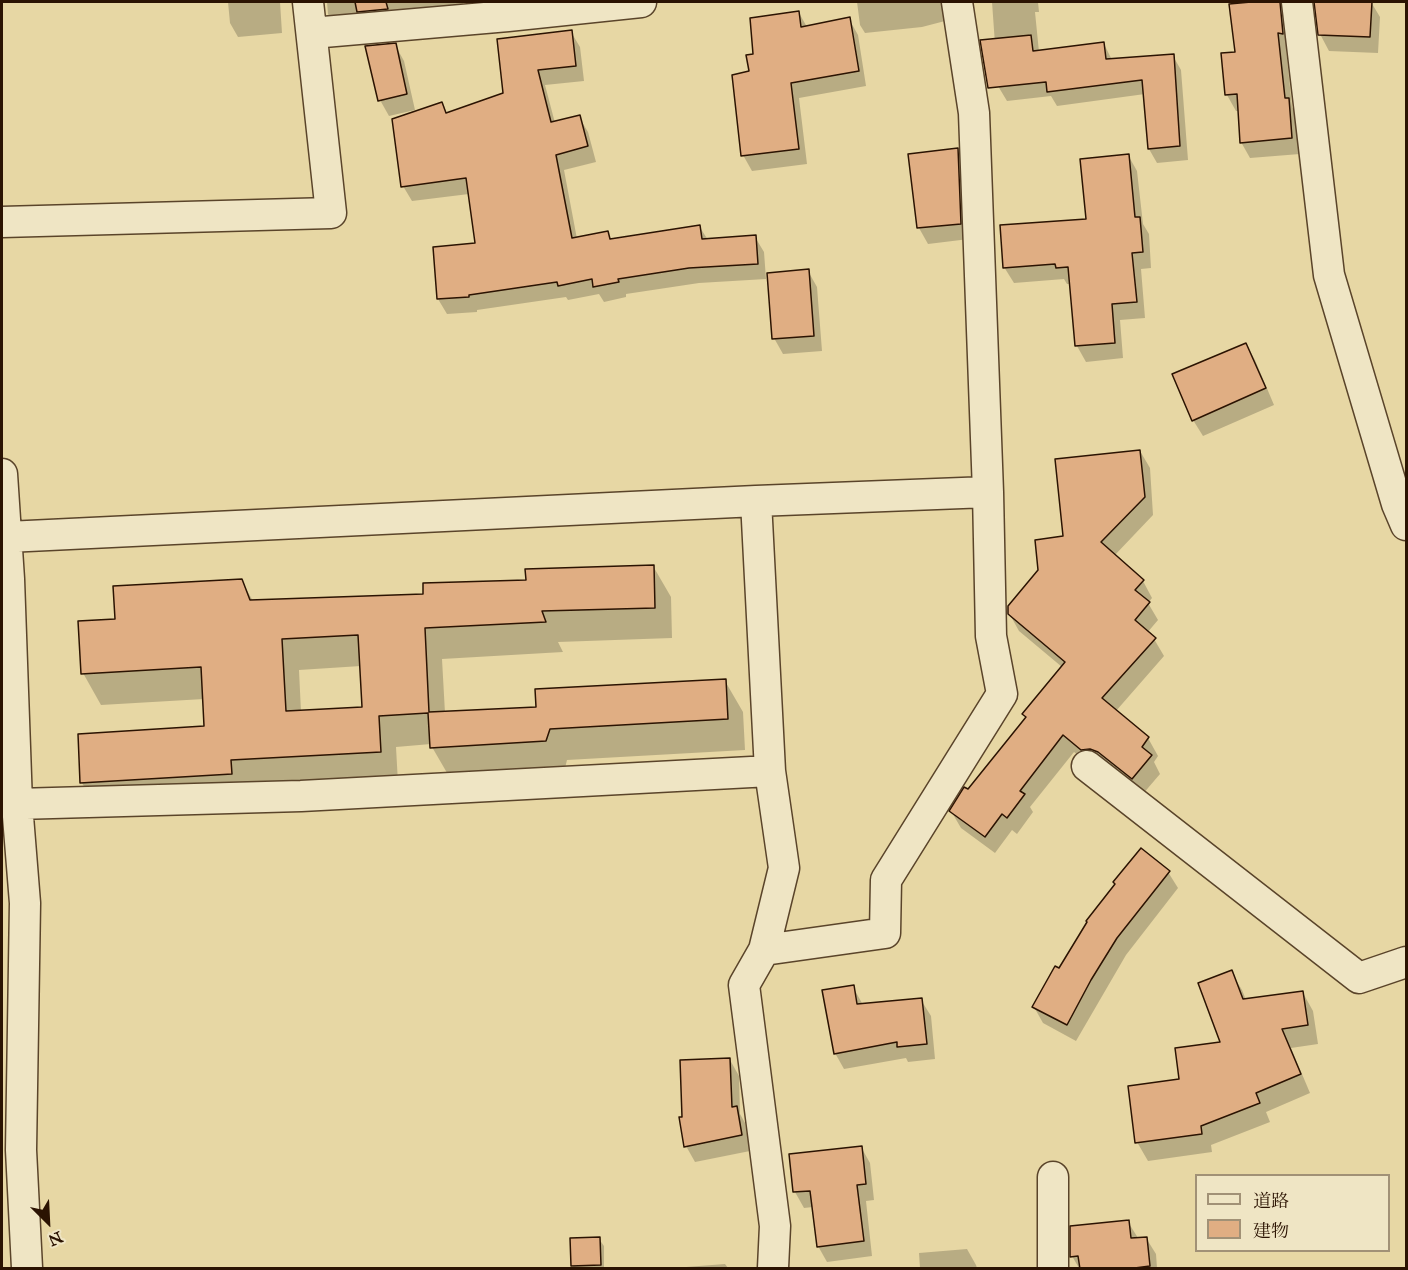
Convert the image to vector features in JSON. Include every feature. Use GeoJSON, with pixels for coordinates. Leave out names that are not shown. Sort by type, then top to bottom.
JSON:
{"type":"FeatureCollection","features":[{"type":"Feature","properties":{"kind":"street"},"geometry":{"type":"LineString","coordinates":[[2,222],[331,213],[308,2]]}},
{"type":"Feature","properties":{"kind":"street"},"geometry":{"type":"LineString","coordinates":[[312,33],[641,2]]}},
{"type":"Feature","properties":{"kind":"street"},"geometry":{"type":"LineString","coordinates":[[764,950],[885,933],[886,880],[1002,693],[991,636],[974,113],[957,2]]}},
{"type":"Feature","properties":{"kind":"street"},"geometry":{"type":"LineString","coordinates":[[1297,2],[1329,275],[1397,504],[1407,525]]}},
{"type":"Feature","properties":{"kind":"street"},"geometry":{"type":"LineString","coordinates":[[2,474],[7,537],[17,804],[25,903],[21,1150],[27,1269]]}},
{"type":"Feature","properties":{"kind":"street"},"geometry":{"type":"LineString","coordinates":[[7,537],[988,492]]}},
{"type":"Feature","properties":{"kind":"street"},"geometry":{"type":"LineString","coordinates":[[756,501],[770,771],[784,868],[764,950],[744,985],[775,1226],[773,1269]]}},
{"type":"Feature","properties":{"kind":"street"},"geometry":{"type":"LineString","coordinates":[[1088,766],[1359,978],[1407,962]]}},
{"type":"Feature","properties":{"kind":"street"},"geometry":{"type":"LineString","coordinates":[[17,804],[301,796],[770,771]]}},
{"type":"Feature","properties":{"kind":"street"},"geometry":{"type":"LineString","coordinates":[[1053,1178],[1053,1269]]}},
{"type":"Feature","properties":{"kind":"building"},"geometry":{"type":"Polygon","coordinates":[[[355,2],[386,2],[388,9],[357,12],[355,2]]]}},
{"type":"Feature","properties":{"kind":"building"},"geometry":{"type":"Polygon","coordinates":[[[1280,2],[1283,34],[1278,33],[1285,98],[1289,98],[1292,138],[1240,143],[1237,94],[1225,95],[1221,53],[1235,52],[1229,4],[1280,2]]]}},
{"type":"Feature","properties":{"kind":"building"},"geometry":{"type":"Polygon","coordinates":[[[1314,2],[1372,2],[1370,37],[1318,35],[1314,2]]]}},
{"type":"Feature","properties":{"kind":"building"},"geometry":{"type":"Polygon","coordinates":[[[799,11],[801,27],[850,17],[859,71],[791,83],[799,149],[741,156],[732,75],[749,71],[746,55],[753,54],[750,18],[799,11]]]}},
{"type":"Feature","properties":{"kind":"building"},"geometry":{"type":"Polygon","coordinates":[[[572,30],[576,66],[538,70],[551,122],[580,115],[588,146],[556,155],[572,238],[608,231],[610,239],[700,225],[702,239],[756,235],[758,264],[689,268],[618,279],[619,282],[593,287],[592,279],[558,286],[557,282],[469,295],[469,297],[437,299],[433,247],[475,243],[466,178],[401,187],[392,119],[442,102],[446,113],[503,93],[497,39],[572,30]]]}},
{"type":"Feature","properties":{"kind":"building"},"geometry":{"type":"Polygon","coordinates":[[[1031,35],[1033,51],[1104,42],[1106,59],[1174,54],[1180,146],[1148,149],[1142,80],[1047,92],[1046,82],[988,88],[980,40],[1031,35]]]}},
{"type":"Feature","properties":{"kind":"building"},"geometry":{"type":"Polygon","coordinates":[[[396,43],[407,94],[378,101],[365,46],[396,43]]]}},
{"type":"Feature","properties":{"kind":"building"},"geometry":{"type":"Polygon","coordinates":[[[958,148],[961,224],[917,228],[908,154],[958,148]]]}},
{"type":"Feature","properties":{"kind":"building"},"geometry":{"type":"Polygon","coordinates":[[[1129,154],[1135,217],[1140,217],[1143,252],[1132,253],[1137,302],[1112,304],[1115,343],[1075,346],[1068,267],[1056,268],[1055,264],[1003,268],[1000,225],[1086,219],[1080,159],[1129,154]]]}},
{"type":"Feature","properties":{"kind":"building"},"geometry":{"type":"Polygon","coordinates":[[[809,269],[814,336],[772,339],[767,273],[809,269]]]}},
{"type":"Feature","properties":{"kind":"building"},"geometry":{"type":"Polygon","coordinates":[[[1246,343],[1266,388],[1192,421],[1172,374],[1246,343]]]}},
{"type":"Feature","properties":{"kind":"building"},"geometry":{"type":"Polygon","coordinates":[[[1140,450],[1145,497],[1101,542],[1144,580],[1135,590],[1150,602],[1135,620],[1156,638],[1102,698],[1149,737],[1142,747],[1152,755],[1132,779],[1098,752],[1090,749],[1081,750],[1063,735],[1020,791],[1025,794],[1007,818],[1002,814],[985,837],[949,811],[964,787],[968,789],[1026,717],[1022,714],[1065,662],[1008,614],[1008,606],[1038,570],[1035,540],[1063,536],[1055,459],[1140,450]]]}},
{"type":"Feature","properties":{"kind":"building"},"geometry":{"type":"Polygon","coordinates":[[[654,565],[655,608],[542,611],[546,622],[425,628],[429,712],[536,707],[535,689],[726,679],[728,719],[550,729],[546,741],[430,748],[428,713],[379,716],[381,752],[231,760],[232,774],[80,783],[78,734],[204,726],[201,667],[81,674],[78,621],[115,619],[113,586],[242,579],[250,600],[423,594],[423,583],[526,580],[525,569],[654,565]],[[358,635],[282,639],[286,711],[362,707],[358,635]]]}},
{"type":"Feature","properties":{"kind":"building"},"geometry":{"type":"Polygon","coordinates":[[[1141,848],[1170,871],[1117,938],[1067,1025],[1032,1007],[1055,966],[1059,968],[1086,921],[1115,884],[1113,882],[1141,848]]]}},
{"type":"Feature","properties":{"kind":"building"},"geometry":{"type":"Polygon","coordinates":[[[1232,970],[1243,999],[1303,991],[1308,1025],[1282,1029],[1301,1074],[1256,1093],[1260,1103],[1201,1126],[1202,1134],[1135,1143],[1128,1086],[1179,1079],[1175,1048],[1220,1042],[1198,983],[1232,970]]]}},
{"type":"Feature","properties":{"kind":"building"},"geometry":{"type":"Polygon","coordinates":[[[854,985],[857,1004],[922,998],[927,1044],[897,1047],[897,1042],[834,1054],[822,990],[854,985]]]}},
{"type":"Feature","properties":{"kind":"building"},"geometry":{"type":"Polygon","coordinates":[[[730,1058],[732,1107],[737,1106],[742,1135],[684,1147],[679,1117],[682,1117],[680,1060],[730,1058]]]}},
{"type":"Feature","properties":{"kind":"building"},"geometry":{"type":"Polygon","coordinates":[[[862,1146],[866,1184],[857,1185],[864,1241],[817,1247],[810,1191],[793,1192],[789,1154],[862,1146]]]}},
{"type":"Feature","properties":{"kind":"building"},"geometry":{"type":"Polygon","coordinates":[[[1129,1220],[1131,1238],[1147,1237],[1150,1266],[1127,1269],[1080,1269],[1078,1256],[1070,1257],[1070,1226],[1129,1220]]]}},
{"type":"Feature","properties":{"kind":"building"},"geometry":{"type":"Polygon","coordinates":[[[600,1237],[601,1265],[571,1266],[570,1238],[600,1237]]]}}]}
